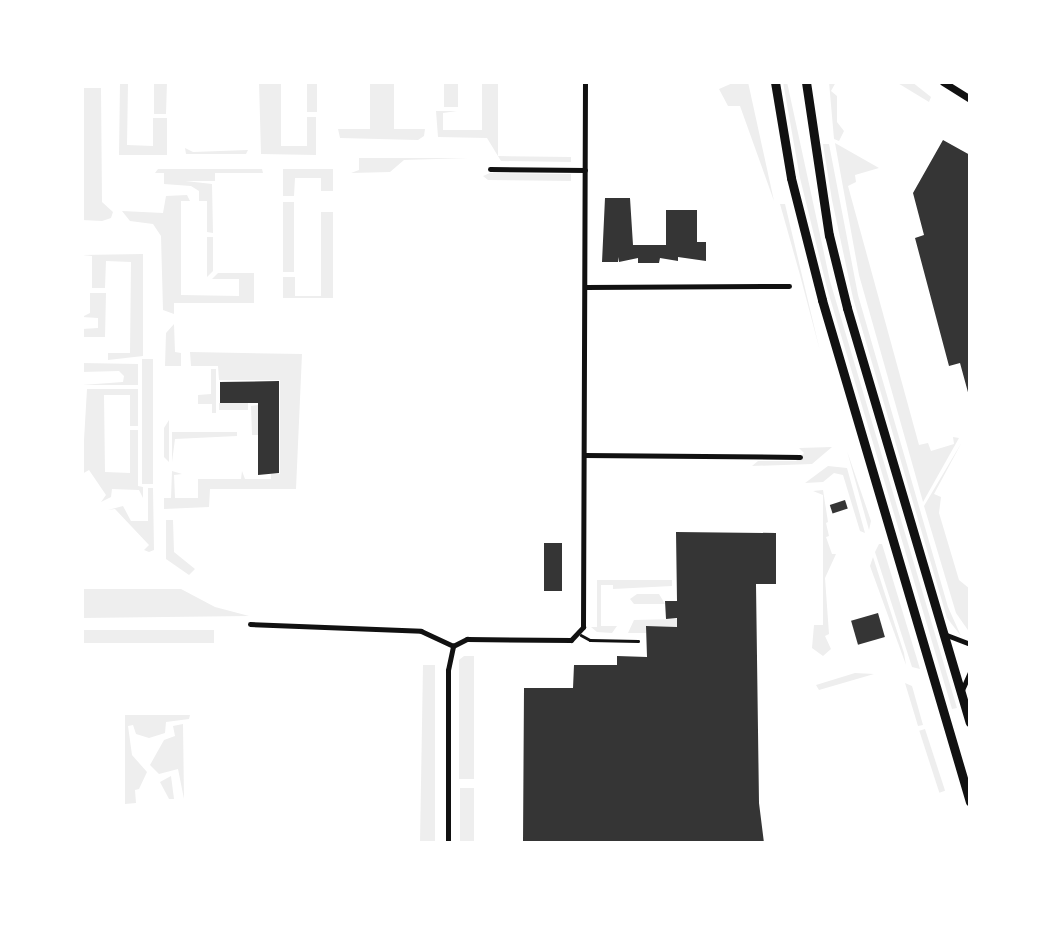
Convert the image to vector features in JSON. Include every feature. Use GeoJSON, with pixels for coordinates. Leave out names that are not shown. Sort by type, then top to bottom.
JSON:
{"type":"FeatureCollection","features":[{"type":"Feature","properties":{"kind":"main road"},"geometry":{"type":"LineString","coordinates":[[775,82],[793,188],[819,287],[970,802]]}},
{"type":"Feature","properties":{"kind":"main road"},"geometry":{"type":"LineString","coordinates":[[806,82],[838,276],[970,722]]}},
{"type":"Feature","properties":{"kind":"street"},"geometry":{"type":"LineString","coordinates":[[453,646],[467,639],[571,640],[581,635],[585,82]]}},
{"type":"Feature","properties":{"kind":"street"},"geometry":{"type":"LineString","coordinates":[[943,82],[970,99]]}},
{"type":"Feature","properties":{"kind":"street"},"geometry":{"type":"LineString","coordinates":[[489,169],[585,170]]}},
{"type":"Feature","properties":{"kind":"street"},"geometry":{"type":"LineString","coordinates":[[585,287],[789,286]]}},
{"type":"Feature","properties":{"kind":"street"},"geometry":{"type":"LineString","coordinates":[[584,455],[800,457]]}},
{"type":"Feature","properties":{"kind":"street"},"geometry":{"type":"LineString","coordinates":[[250,624],[421,631],[453,646]]}},
{"type":"Feature","properties":{"kind":"street"},"geometry":{"type":"LineString","coordinates":[[941,631],[953,640],[970,644]]}},
{"type":"Feature","properties":{"kind":"street"},"geometry":{"type":"LineString","coordinates":[[448,843],[448,670],[453,646]]}},
{"type":"Feature","properties":{"kind":"street"},"geometry":{"type":"LineString","coordinates":[[961,693],[970,672]]}},
{"type":"Feature","properties":{"kind":"lane"},"geometry":{"type":"LineString","coordinates":[[581,635],[590,640],[638,641]]}},
{"type":"Feature","properties":{"kind":"shaded area"},"geometry":{"type":"Polygon","coordinates":[[[120,82],[167,82],[166,114],[154,114],[154,84],[128,84],[127,145],[153,146],[153,118],[167,118],[167,155],[119,155],[120,82]]]}},
{"type":"Feature","properties":{"kind":"shaded area"},"geometry":{"type":"Polygon","coordinates":[[[259,82],[317,82],[317,112],[307,112],[307,83],[281,84],[281,146],[307,146],[307,117],[316,117],[316,155],[261,154],[259,82]]]}},
{"type":"Feature","properties":{"kind":"shaded area"},"geometry":{"type":"Polygon","coordinates":[[[370,82],[394,82],[394,129],[425,129],[424,136],[418,140],[340,138],[338,129],[370,129],[370,82]]]}},
{"type":"Feature","properties":{"kind":"shaded area"},"geometry":{"type":"Polygon","coordinates":[[[444,82],[458,82],[458,107],[444,107],[444,82]]]}},
{"type":"Feature","properties":{"kind":"shaded area"},"geometry":{"type":"Polygon","coordinates":[[[482,82],[498,82],[498,156],[571,157],[571,162],[501,161],[487,138],[438,137],[436,111],[457,111],[443,113],[443,130],[482,130],[482,82]]]}},
{"type":"Feature","properties":{"kind":"shaded area"},"geometry":{"type":"Polygon","coordinates":[[[735,82],[748,82],[774,201],[740,106],[728,106],[719,89],[735,82]]]}},
{"type":"Feature","properties":{"kind":"shaded area"},"geometry":{"type":"Polygon","coordinates":[[[783,82],[787,82],[830,281],[957,708],[952,709],[827,288],[800,178],[783,82]]]}},
{"type":"Feature","properties":{"kind":"shaded area"},"geometry":{"type":"Polygon","coordinates":[[[829,82],[836,82],[831,91],[837,96],[837,122],[844,131],[839,141],[834,139],[829,82]]]}},
{"type":"Feature","properties":{"kind":"shaded area"},"geometry":{"type":"Polygon","coordinates":[[[896,82],[912,82],[931,97],[929,102],[896,82]]]}},
{"type":"Feature","properties":{"kind":"shaded area"},"geometry":{"type":"Polygon","coordinates":[[[82,88],[101,88],[102,202],[113,212],[111,218],[102,221],[82,220],[82,88]]]}},
{"type":"Feature","properties":{"kind":"shaded area"},"geometry":{"type":"Polygon","coordinates":[[[835,143],[879,168],[855,175],[856,182],[848,186],[919,445],[928,443],[931,451],[954,444],[953,437],[959,438],[923,502],[859,275],[835,143]]]}},
{"type":"Feature","properties":{"kind":"shaded area"},"geometry":{"type":"Polygon","coordinates":[[[823,144],[829,144],[858,295],[948,607],[961,636],[947,618],[853,298],[823,144]]]}},
{"type":"Feature","properties":{"kind":"shaded area"},"geometry":{"type":"Polygon","coordinates":[[[185,148],[193,152],[248,150],[246,154],[186,154],[185,148]]]}},
{"type":"Feature","properties":{"kind":"shaded area"},"geometry":{"type":"Polygon","coordinates":[[[359,158],[469,158],[404,160],[390,172],[351,173],[359,170],[359,158]]]}},
{"type":"Feature","properties":{"kind":"shaded area"},"geometry":{"type":"Polygon","coordinates":[[[158,169],[262,169],[263,173],[215,173],[215,181],[185,181],[212,184],[213,233],[207,232],[207,201],[199,201],[199,191],[191,186],[164,184],[164,173],[155,173],[158,169]]]}},
{"type":"Feature","properties":{"kind":"shaded area"},"geometry":{"type":"Polygon","coordinates":[[[283,169],[333,169],[333,191],[321,191],[321,178],[295,178],[294,196],[283,196],[283,169]]]}},
{"type":"Feature","properties":{"kind":"shaded area"},"geometry":{"type":"Polygon","coordinates":[[[490,173],[571,174],[571,181],[488,180],[483,176],[490,173]]]}},
{"type":"Feature","properties":{"kind":"shaded area"},"geometry":{"type":"Polygon","coordinates":[[[187,195],[190,201],[181,201],[181,295],[239,296],[239,279],[212,279],[218,273],[254,273],[254,303],[174,303],[174,314],[163,310],[161,236],[153,224],[130,221],[122,211],[163,213],[166,196],[187,195]]]}},
{"type":"Feature","properties":{"kind":"shaded area"},"geometry":{"type":"Polygon","coordinates":[[[283,202],[294,202],[294,272],[283,272],[283,202]]]}},
{"type":"Feature","properties":{"kind":"shaded area"},"geometry":{"type":"Polygon","coordinates":[[[780,204],[785,204],[820,351],[800,275],[780,204]]]}},
{"type":"Feature","properties":{"kind":"shaded area"},"geometry":{"type":"Polygon","coordinates":[[[321,212],[333,212],[333,298],[283,298],[283,277],[295,277],[295,296],[321,296],[321,212]]]}},
{"type":"Feature","properties":{"kind":"shaded area"},"geometry":{"type":"Polygon","coordinates":[[[207,237],[213,237],[213,271],[207,277],[207,237]]]}},
{"type":"Feature","properties":{"kind":"shaded area"},"geometry":{"type":"Polygon","coordinates":[[[143,254],[143,356],[108,360],[108,353],[130,353],[131,262],[106,261],[105,288],[92,288],[92,256],[82,255],[143,254]]]}},
{"type":"Feature","properties":{"kind":"shaded area"},"geometry":{"type":"Polygon","coordinates":[[[90,293],[106,293],[105,337],[82,337],[82,329],[98,328],[98,318],[82,317],[90,313],[90,293]]]}},
{"type":"Feature","properties":{"kind":"shaded area"},"geometry":{"type":"Polygon","coordinates":[[[174,324],[175,352],[181,353],[181,366],[165,366],[166,333],[174,324]]]}},
{"type":"Feature","properties":{"kind":"shaded area"},"geometry":{"type":"Polygon","coordinates":[[[190,352],[302,354],[296,489],[210,489],[209,507],[164,509],[164,498],[171,498],[172,471],[182,474],[174,475],[175,498],[198,498],[198,479],[241,479],[242,471],[245,479],[271,479],[271,474],[280,474],[280,380],[219,380],[218,366],[191,366],[190,352]]]}},
{"type":"Feature","properties":{"kind":"shaded area"},"geometry":{"type":"Polygon","coordinates":[[[142,359],[153,359],[153,484],[142,484],[142,359]]]}},
{"type":"Feature","properties":{"kind":"shaded area"},"geometry":{"type":"Polygon","coordinates":[[[82,363],[138,364],[138,385],[82,385],[123,382],[124,376],[119,371],[82,372],[82,363]]]}},
{"type":"Feature","properties":{"kind":"shaded area"},"geometry":{"type":"Polygon","coordinates":[[[211,369],[216,369],[216,413],[212,413],[212,404],[198,404],[198,395],[211,394],[211,369]]]}},
{"type":"Feature","properties":{"kind":"shaded area"},"geometry":{"type":"Polygon","coordinates":[[[87,389],[138,389],[138,426],[130,426],[130,395],[104,395],[105,472],[130,473],[130,430],[138,430],[138,486],[143,487],[143,498],[139,490],[112,489],[111,497],[101,502],[106,495],[89,470],[82,474],[87,389]]]}},
{"type":"Feature","properties":{"kind":"shaded area"},"geometry":{"type":"Polygon","coordinates":[[[219,403],[248,403],[248,410],[219,410],[219,403]]]}},
{"type":"Feature","properties":{"kind":"shaded area"},"geometry":{"type":"Polygon","coordinates":[[[258,405],[258,435],[252,435],[251,406],[258,405]]]}},
{"type":"Feature","properties":{"kind":"shaded area"},"geometry":{"type":"Polygon","coordinates":[[[169,420],[169,462],[164,457],[164,428],[169,420]]]}},
{"type":"Feature","properties":{"kind":"shaded area"},"geometry":{"type":"Polygon","coordinates":[[[172,432],[237,432],[237,436],[175,439],[172,462],[172,432]]]}},
{"type":"Feature","properties":{"kind":"shaded area"},"geometry":{"type":"Polygon","coordinates":[[[962,442],[934,494],[941,497],[939,513],[959,580],[970,589],[970,633],[956,613],[924,506],[962,442]]]}},
{"type":"Feature","properties":{"kind":"shaded area"},"geometry":{"type":"Polygon","coordinates":[[[832,447],[812,464],[752,466],[758,461],[796,461],[804,453],[799,448],[832,447]]]}},
{"type":"Feature","properties":{"kind":"shaded area"},"geometry":{"type":"Polygon","coordinates":[[[847,451],[871,521],[869,530],[847,451]]]}},
{"type":"Feature","properties":{"kind":"shaded area"},"geometry":{"type":"Polygon","coordinates":[[[828,466],[847,468],[865,533],[860,531],[843,475],[834,473],[823,482],[805,483],[828,466]]]}},
{"type":"Feature","properties":{"kind":"shaded area"},"geometry":{"type":"Polygon","coordinates":[[[148,488],[153,488],[154,550],[149,552],[144,550],[149,545],[115,509],[108,510],[123,506],[131,521],[148,521],[148,488]]]}},
{"type":"Feature","properties":{"kind":"shaded area"},"geometry":{"type":"Polygon","coordinates":[[[823,490],[829,536],[826,537],[832,554],[836,554],[825,578],[829,634],[825,636],[831,649],[823,656],[812,648],[814,625],[823,625],[823,495],[813,491],[823,490]]]}},
{"type":"Feature","properties":{"kind":"shaded area"},"geometry":{"type":"Polygon","coordinates":[[[166,520],[173,520],[174,552],[195,569],[189,575],[166,559],[166,520]]]}},
{"type":"Feature","properties":{"kind":"shaded area"},"geometry":{"type":"Polygon","coordinates":[[[879,544],[882,544],[920,669],[912,667],[875,552],[879,544]]]}},
{"type":"Feature","properties":{"kind":"shaded area"},"geometry":{"type":"Polygon","coordinates":[[[873,557],[904,653],[906,665],[870,566],[873,557]]]}},
{"type":"Feature","properties":{"kind":"shaded area"},"geometry":{"type":"Polygon","coordinates":[[[597,580],[672,580],[672,586],[613,589],[613,585],[601,585],[601,626],[617,626],[612,633],[597,632],[591,627],[597,627],[597,580]]]}},
{"type":"Feature","properties":{"kind":"shaded area"},"geometry":{"type":"Polygon","coordinates":[[[82,589],[181,589],[215,607],[249,616],[82,618],[82,589]]]}},
{"type":"Feature","properties":{"kind":"shaded area"},"geometry":{"type":"Polygon","coordinates":[[[637,594],[659,594],[665,604],[634,604],[630,599],[637,594]]]}},
{"type":"Feature","properties":{"kind":"shaded area"},"geometry":{"type":"Polygon","coordinates":[[[677,619],[677,627],[647,626],[646,633],[628,633],[634,620],[677,619]]]}},
{"type":"Feature","properties":{"kind":"shaded area"},"geometry":{"type":"Polygon","coordinates":[[[82,630],[214,630],[214,643],[82,643],[82,630]]]}},
{"type":"Feature","properties":{"kind":"shaded area"},"geometry":{"type":"Polygon","coordinates":[[[464,656],[474,656],[474,779],[459,779],[459,660],[464,656]]]}},
{"type":"Feature","properties":{"kind":"shaded area"},"geometry":{"type":"Polygon","coordinates":[[[423,665],[435,665],[435,843],[420,843],[423,665]]]}},
{"type":"Feature","properties":{"kind":"shaded area"},"geometry":{"type":"Polygon","coordinates":[[[855,673],[874,674],[819,690],[816,685],[855,673]]]}},
{"type":"Feature","properties":{"kind":"shaded area"},"geometry":{"type":"Polygon","coordinates":[[[905,683],[912,686],[923,725],[918,726],[905,683]]]}},
{"type":"Feature","properties":{"kind":"shaded area"},"geometry":{"type":"Polygon","coordinates":[[[125,715],[190,715],[189,719],[166,722],[165,733],[149,738],[136,734],[133,725],[128,726],[132,755],[147,772],[139,789],[135,790],[136,803],[125,804],[125,715]]]}},
{"type":"Feature","properties":{"kind":"shaded area"},"geometry":{"type":"Polygon","coordinates":[[[183,724],[184,799],[178,769],[159,774],[150,765],[164,740],[175,736],[173,726],[183,724]]]}},
{"type":"Feature","properties":{"kind":"shaded area"},"geometry":{"type":"Polygon","coordinates":[[[925,729],[945,791],[939,793],[919,731],[925,729]]]}},
{"type":"Feature","properties":{"kind":"shaded area"},"geometry":{"type":"Polygon","coordinates":[[[171,776],[174,799],[169,799],[160,782],[171,776]]]}},
{"type":"Feature","properties":{"kind":"shaded area"},"geometry":{"type":"Polygon","coordinates":[[[460,788],[474,788],[474,842],[460,842],[460,788]]]}},
{"type":"Feature","properties":{"kind":"building"},"geometry":{"type":"Polygon","coordinates":[[[943,140],[970,155],[969,396],[960,363],[949,366],[915,238],[924,235],[913,193],[943,140]]]}},
{"type":"Feature","properties":{"kind":"building"},"geometry":{"type":"Polygon","coordinates":[[[605,198],[630,198],[633,245],[666,245],[666,210],[697,210],[697,242],[706,242],[706,261],[678,257],[678,261],[660,258],[659,263],[638,263],[638,258],[619,262],[618,257],[618,262],[602,262],[605,198]]]}},
{"type":"Feature","properties":{"kind":"building"},"geometry":{"type":"Polygon","coordinates":[[[279,381],[279,473],[258,475],[258,403],[220,403],[220,382],[279,381]]]}},
{"type":"Feature","properties":{"kind":"building"},"geometry":{"type":"Polygon","coordinates":[[[845,500],[848,509],[833,514],[830,505],[845,500]]]}},
{"type":"Feature","properties":{"kind":"building"},"geometry":{"type":"Polygon","coordinates":[[[676,532],[776,533],[776,584],[756,584],[759,803],[764,843],[523,843],[524,688],[573,688],[574,665],[617,665],[617,656],[647,657],[646,626],[677,627],[677,618],[666,619],[665,601],[677,601],[676,532]]]}},
{"type":"Feature","properties":{"kind":"building"},"geometry":{"type":"Polygon","coordinates":[[[544,543],[562,543],[562,591],[544,591],[544,543]]]}},
{"type":"Feature","properties":{"kind":"building"},"geometry":{"type":"Polygon","coordinates":[[[878,613],[885,637],[858,645],[851,621],[878,613]]]}}]}
